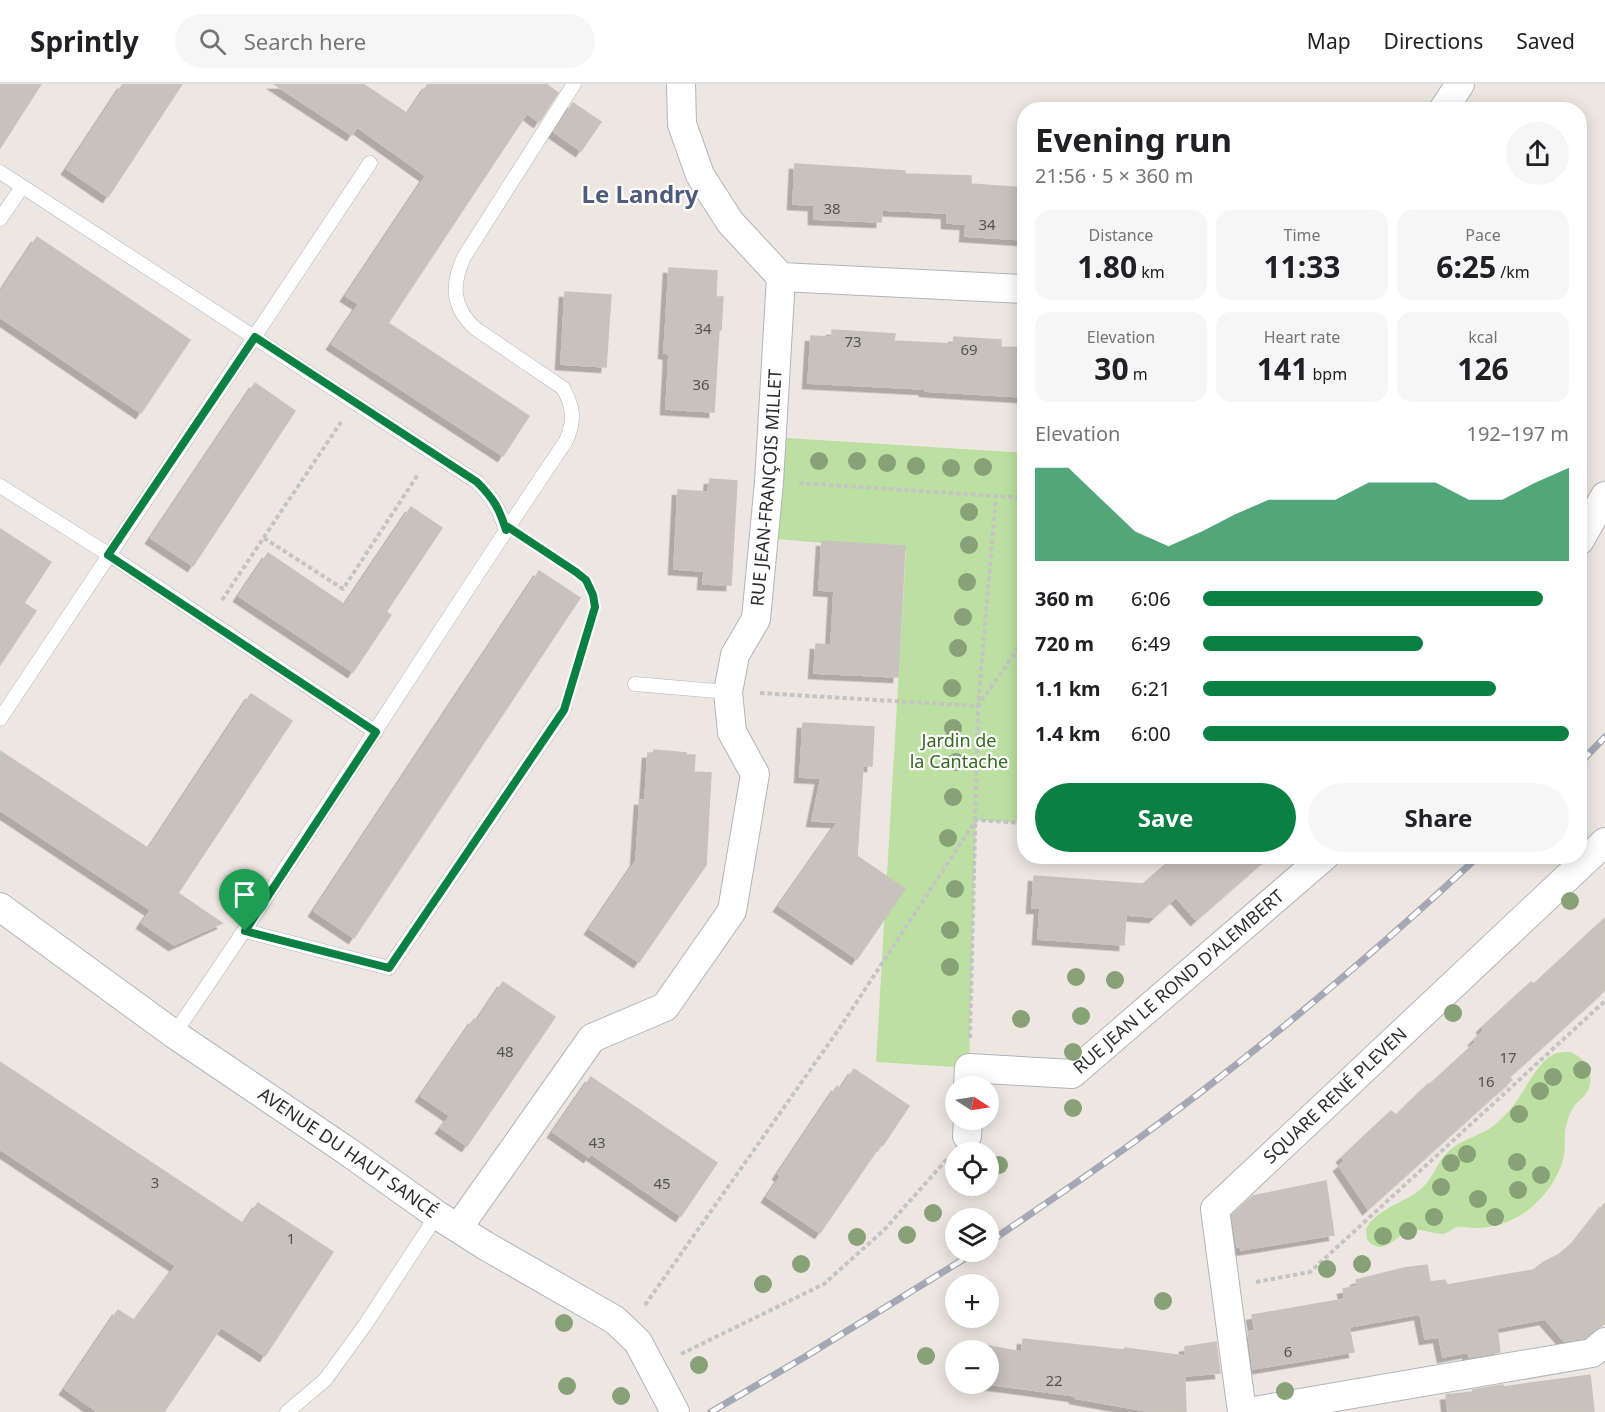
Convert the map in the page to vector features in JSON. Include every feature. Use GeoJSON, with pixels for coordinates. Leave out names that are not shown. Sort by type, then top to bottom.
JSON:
{"type":"FeatureCollection","features":[{"type":"Feature","properties":{"kind":"street"},"geometry":{"type":"LineString","coordinates":[[681,84],[682,124],[700,175],[730,222],[781,277],[1017,289]]}},
{"type":"Feature","properties":{"kind":"street"},"geometry":{"type":"LineString","coordinates":[[1448,102],[1460,84]]}},
{"type":"Feature","properties":{"kind":"street","name":"RUE JEAN-FRANÇOIS MILLET"},"geometry":{"type":"LineString","coordinates":[[447,1221],[592,1038],[665,1007],[732,911],[755,774],[732,732],[728,692],[735,655],[756,620],[769,482],[781,277]]}},
{"type":"Feature","properties":{"kind":"street"},"geometry":{"type":"LineString","coordinates":[[1587,528],[1605,496]]}},
{"type":"Feature","properties":{"kind":"street","name":"SQUARE RENÉ PLEVEN"},"geometry":{"type":"LineString","coordinates":[[1587,859],[1605,842]]}},
{"type":"Feature","properties":{"kind":"street","name":"RUE JEAN LE ROND D'ALEMBERT"},"geometry":{"type":"LineString","coordinates":[[999,1076],[1072,1074],[1316,864]]}},
{"type":"Feature","properties":{"kind":"street","name":"SQUARE RENÉ PLEVEN"},"geometry":{"type":"LineString","coordinates":[[1242,1412],[1215,1209],[1582,864]]}},
{"type":"Feature","properties":{"kind":"street","name":"AVENUE DU HAUT SANCÉ"},"geometry":{"type":"LineString","coordinates":[[0,907],[174,1034],[447,1221],[615,1320],[638,1342],[675,1412]]}},
{"type":"Feature","properties":{"kind":"street"},"geometry":{"type":"LineString","coordinates":[[1248,1412],[1592,1353],[1605,1342]]}},
{"type":"Feature","properties":{"kind":"lane"},"geometry":{"type":"LineString","coordinates":[[174,1034],[376,732],[571,430],[573,416],[570,400],[564,388],[465,320],[456,297],[456,281],[464,257],[574,84]]}},
{"type":"Feature","properties":{"kind":"lane"},"geometry":{"type":"LineString","coordinates":[[0,719],[370,163]]}},
{"type":"Feature","properties":{"kind":"lane"},"geometry":{"type":"LineString","coordinates":[[0,172],[477,482],[491,496],[507,529]]}},
{"type":"Feature","properties":{"kind":"lane"},"geometry":{"type":"LineString","coordinates":[[0,219],[22,187]]}},
{"type":"Feature","properties":{"kind":"lane"},"geometry":{"type":"LineString","coordinates":[[0,486],[376,732]]}},
{"type":"Feature","properties":{"kind":"lane"},"geometry":{"type":"LineString","coordinates":[[635,684],[728,692]]}},
{"type":"Feature","properties":{"kind":"lane"},"geometry":{"type":"LineString","coordinates":[[245,931],[389,968],[564,710]]}},
{"type":"Feature","properties":{"kind":"lane"},"geometry":{"type":"LineString","coordinates":[[287,1412],[325,1380],[447,1221]]}},
{"type":"Feature","properties":{"kind":"path"},"geometry":{"type":"LineString","coordinates":[[208,621],[354,402]]}},
{"type":"Feature","properties":{"kind":"path"},"geometry":{"type":"LineString","coordinates":[[264,538],[343,589],[432,452]]}},
{"type":"Feature","properties":{"kind":"path"},"geometry":{"type":"LineString","coordinates":[[769,482],[1017,498]]}},
{"type":"Feature","properties":{"kind":"path"},"geometry":{"type":"LineString","coordinates":[[969,1076],[978,706],[996,496]]}},
{"type":"Feature","properties":{"kind":"path"},"geometry":{"type":"LineString","coordinates":[[507,529],[576,572],[586,580],[593,595],[595,607],[564,710]]}},
{"type":"Feature","properties":{"kind":"path"},"geometry":{"type":"LineString","coordinates":[[978,706],[1017,650]]}},
{"type":"Feature","properties":{"kind":"path"},"geometry":{"type":"LineString","coordinates":[[728,692],[978,706]]}},
{"type":"Feature","properties":{"kind":"path"},"geometry":{"type":"LineString","coordinates":[[0,753],[4,756],[0,762]]}},
{"type":"Feature","properties":{"kind":"path"},"geometry":{"type":"LineString","coordinates":[[976,820],[1017,823]]}},
{"type":"Feature","properties":{"kind":"path"},"geometry":{"type":"LineString","coordinates":[[645,1305],[839,1029],[976,820]]}},
{"type":"Feature","properties":{"kind":"path"},"geometry":{"type":"LineString","coordinates":[[1226,1288],[1310,1272],[1605,1001]]}},
{"type":"Feature","properties":{"kind":"path"},"geometry":{"type":"LineString","coordinates":[[652,1369],[824,1284],[885,1229],[965,1130]]}},
{"type":"Feature","properties":{"kind":"green space","name":"Jardin de la Cantache"},"geometry":{"type":"Polygon","coordinates":[[[771,437],[1017,453],[1017,823],[976,820],[969,1068],[876,1062],[906,550],[764,538],[771,437]]]}},
{"type":"Feature","properties":{"kind":"green space"},"geometry":{"type":"Polygon","coordinates":[[[1570,1052],[1587,1066],[1590,1082],[1588,1091],[1574,1106],[1569,1116],[1565,1131],[1564,1155],[1559,1172],[1538,1202],[1519,1216],[1495,1226],[1458,1227],[1442,1234],[1414,1230],[1379,1247],[1367,1240],[1366,1229],[1376,1216],[1421,1189],[1451,1149],[1498,1122],[1514,1105],[1545,1061],[1557,1053],[1570,1052]]]}},
{"type":"Feature","properties":{"kind":"building"},"geometry":{"type":"Polygon","coordinates":[[[0,84],[41,84],[0,148],[0,84]]]}},
{"type":"Feature","properties":{"kind":"building"},"geometry":{"type":"Polygon","coordinates":[[[123,84],[182,84],[108,197],[67,169],[123,84]]]}},
{"type":"Feature","properties":{"kind":"building"},"geometry":{"type":"Polygon","coordinates":[[[274,84],[363,84],[408,114],[428,84],[546,84],[558,93],[539,122],[527,113],[388,323],[529,416],[503,456],[332,344],[359,304],[346,296],[426,176],[357,127],[352,135],[274,84]]]}},
{"type":"Feature","properties":{"kind":"building"},"geometry":{"type":"Polygon","coordinates":[[[573,103],[601,122],[581,151],[554,132],[573,103]]]}},
{"type":"Feature","properties":{"kind":"building"},"geometry":{"type":"Polygon","coordinates":[[[795,164],[905,171],[905,174],[971,176],[971,184],[1017,187],[1017,240],[965,236],[966,224],[947,223],[947,213],[882,210],[881,222],[814,219],[814,205],[793,204],[795,164]]]}},
{"type":"Feature","properties":{"kind":"building"},"geometry":{"type":"Polygon","coordinates":[[[37,237],[190,340],[141,413],[0,317],[0,293],[37,237]]]}},
{"type":"Feature","properties":{"kind":"building"},"geometry":{"type":"Polygon","coordinates":[[[669,268],[717,271],[716,297],[723,297],[714,412],[666,409],[669,354],[664,353],[669,268]]]}},
{"type":"Feature","properties":{"kind":"building"},"geometry":{"type":"Polygon","coordinates":[[[565,292],[611,295],[606,367],[561,364],[565,292]]]}},
{"type":"Feature","properties":{"kind":"building"},"geometry":{"type":"Polygon","coordinates":[[[832,330],[895,334],[894,341],[953,344],[954,337],[1001,340],[1001,347],[1017,348],[1017,397],[808,383],[811,336],[832,337],[832,330]]]}},
{"type":"Feature","properties":{"kind":"building"},"geometry":{"type":"Polygon","coordinates":[[[255,383],[295,411],[193,566],[151,538],[255,383]]]}},
{"type":"Feature","properties":{"kind":"building"},"geometry":{"type":"Polygon","coordinates":[[[710,479],[737,481],[731,585],[703,584],[704,571],[674,569],[678,490],[708,492],[710,479]]]}},
{"type":"Feature","properties":{"kind":"building"},"geometry":{"type":"Polygon","coordinates":[[[411,507],[442,528],[386,612],[391,615],[353,672],[239,596],[268,553],[345,605],[411,507]]]}},
{"type":"Feature","properties":{"kind":"building"},"geometry":{"type":"Polygon","coordinates":[[[0,529],[51,562],[24,603],[36,611],[0,665],[0,529]]]}},
{"type":"Feature","properties":{"kind":"building"},"geometry":{"type":"Polygon","coordinates":[[[822,541],[905,546],[898,677],[814,673],[816,644],[831,645],[834,591],[819,590],[822,541]]]}},
{"type":"Feature","properties":{"kind":"building"},"geometry":{"type":"Polygon","coordinates":[[[539,571],[580,598],[354,938],[314,911],[539,571]]]}},
{"type":"Feature","properties":{"kind":"building"},"geometry":{"type":"Polygon","coordinates":[[[251,694],[292,721],[178,893],[222,923],[174,945],[142,923],[151,910],[0,810],[0,751],[149,849],[251,694]]]}},
{"type":"Feature","properties":{"kind":"building"},"geometry":{"type":"Polygon","coordinates":[[[803,723],[874,727],[872,766],[863,766],[857,856],[905,889],[857,959],[779,906],[838,822],[812,821],[821,778],[800,777],[803,723]]]}},
{"type":"Feature","properties":{"kind":"building"},"geometry":{"type":"Polygon","coordinates":[[[654,750],[695,755],[694,772],[711,773],[706,865],[639,962],[590,929],[636,861],[640,800],[645,800],[648,753],[653,753],[654,750]]]}},
{"type":"Feature","properties":{"kind":"building"},"geometry":{"type":"Polygon","coordinates":[[[1166,864],[1260,864],[1196,920],[1176,897],[1154,917],[1126,915],[1124,945],[1038,939],[1040,908],[1032,908],[1034,876],[1143,884],[1166,864]]]}},
{"type":"Feature","properties":{"kind":"building"},"geometry":{"type":"Polygon","coordinates":[[[1605,918],[1605,990],[1509,1077],[1512,1080],[1368,1209],[1339,1166],[1345,1161],[1342,1157],[1391,1111],[1396,1115],[1476,1042],[1474,1040],[1484,1030],[1482,1027],[1531,982],[1534,984],[1605,918]]]}},
{"type":"Feature","properties":{"kind":"building"},"geometry":{"type":"Polygon","coordinates":[[[503,982],[555,1017],[467,1146],[441,1128],[450,1116],[421,1096],[474,1019],[477,1021],[503,982]]]}},
{"type":"Feature","properties":{"kind":"building"},"geometry":{"type":"Polygon","coordinates":[[[0,1062],[244,1224],[258,1203],[333,1252],[265,1356],[221,1327],[164,1412],[98,1412],[65,1389],[118,1310],[135,1321],[176,1266],[0,1149],[0,1062]]]}},
{"type":"Feature","properties":{"kind":"building"},"geometry":{"type":"Polygon","coordinates":[[[854,1069],[909,1106],[820,1233],[767,1197],[781,1176],[778,1174],[837,1086],[841,1089],[854,1069]]]}},
{"type":"Feature","properties":{"kind":"building"},"geometry":{"type":"Polygon","coordinates":[[[591,1077],[717,1163],[681,1216],[591,1154],[589,1157],[553,1132],[591,1077]]]}},
{"type":"Feature","properties":{"kind":"building"},"geometry":{"type":"Polygon","coordinates":[[[1326,1181],[1334,1235],[1241,1250],[1240,1246],[1237,1247],[1232,1215],[1253,1196],[1326,1181]]]}},
{"type":"Feature","properties":{"kind":"building"},"geometry":{"type":"Polygon","coordinates":[[[1605,1203],[1605,1323],[1585,1338],[1564,1341],[1545,1319],[1497,1328],[1500,1352],[1469,1357],[1468,1352],[1443,1357],[1439,1337],[1425,1339],[1420,1314],[1349,1327],[1354,1352],[1253,1369],[1248,1332],[1255,1331],[1252,1315],[1345,1299],[1343,1289],[1358,1286],[1356,1280],[1404,1268],[1427,1265],[1430,1282],[1445,1280],[1447,1285],[1533,1270],[1558,1255],[1576,1240],[1605,1203]]]}},
{"type":"Feature","properties":{"kind":"building"},"geometry":{"type":"Polygon","coordinates":[[[1023,1339],[1184,1356],[1186,1412],[1147,1411],[1075,1398],[1075,1396],[999,1386],[999,1348],[1022,1352],[1023,1339]]]}},
{"type":"Feature","properties":{"kind":"building"},"geometry":{"type":"Polygon","coordinates":[[[1216,1342],[1220,1373],[1185,1376],[1185,1347],[1216,1342]]]}},
{"type":"Feature","properties":{"kind":"building"},"geometry":{"type":"Polygon","coordinates":[[[1590,1375],[1594,1412],[1448,1412],[1446,1395],[1503,1385],[1503,1387],[1590,1375]]]}},
{"type":"Feature","properties":{"kind":"railway"},"geometry":{"type":"LineString","coordinates":[[1587,756],[1605,737]]}},
{"type":"Feature","properties":{"kind":"railway"},"geometry":{"type":"LineString","coordinates":[[999,1235],[1113,1157],[1266,1041],[1353,969],[1470,864]]}},
{"type":"Feature","properties":{"kind":"railway"},"geometry":{"type":"LineString","coordinates":[[711,1412],[959,1262]]}},
{"type":"Feature","properties":{"kind":"district","name":"Le Landry"},"geometry":{"type":"Point","coordinates":[640,195]}},
{"type":"Feature","properties":{"kind":"route"},"geometry":{"type":"LineString","coordinates":[[255,337],[477,482],[491,496],[506,530],[508,527],[586,580],[593,595],[595,607],[564,710],[389,968],[245,931],[376,732],[108,555],[255,337]]}}]}
